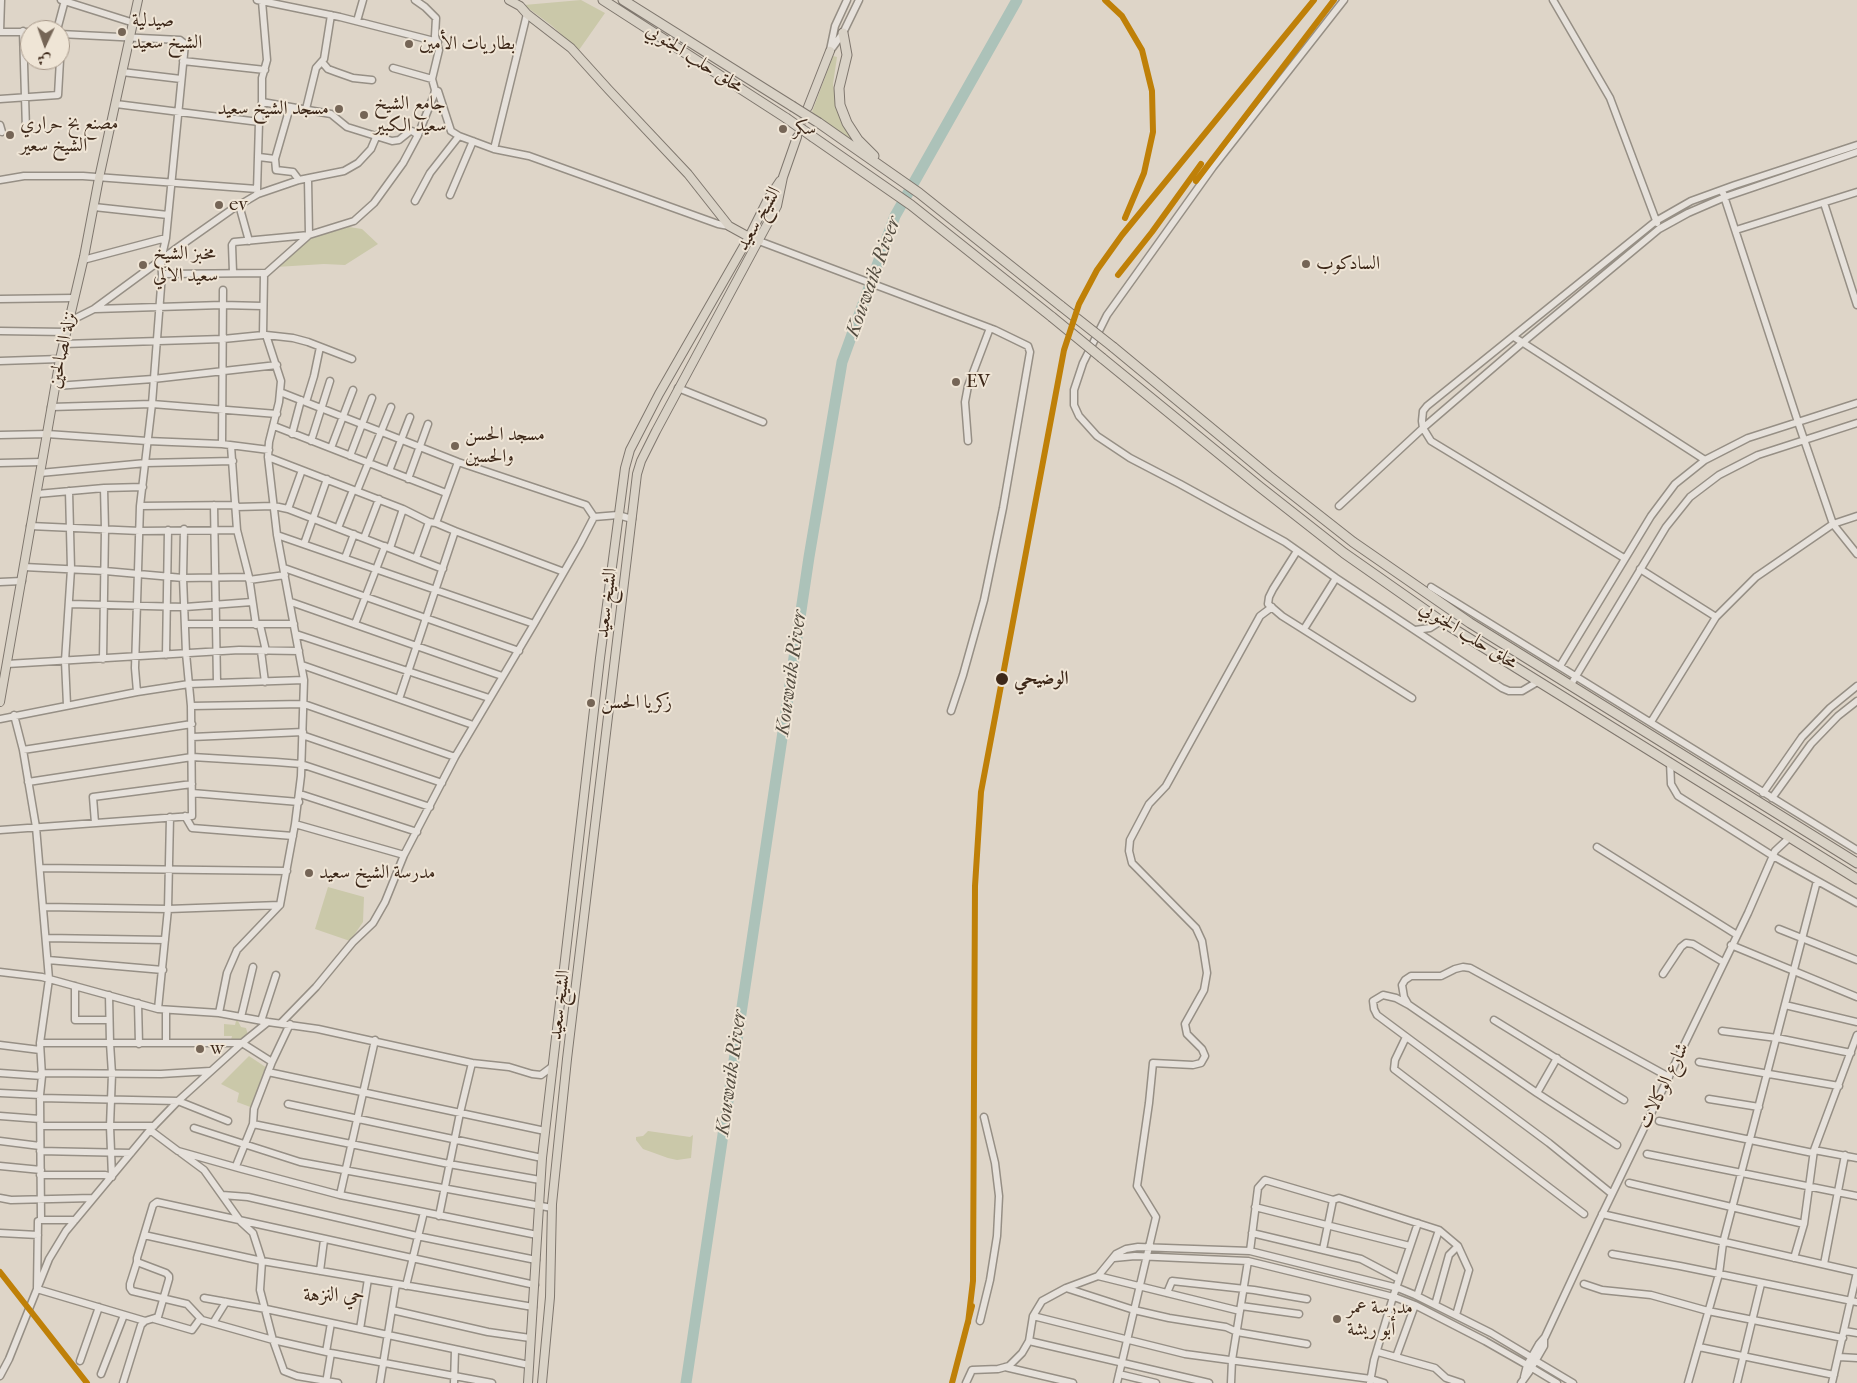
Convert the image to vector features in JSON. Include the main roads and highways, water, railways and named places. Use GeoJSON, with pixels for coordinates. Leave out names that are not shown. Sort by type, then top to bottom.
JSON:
{"type":"FeatureCollection","features":[{"type":"Feature","properties":{"kind":"highway","name":"محلق حلب الجنوبي"},"geometry":{"type":"LineString","coordinates":[[603,0],[786,118],[911,205],[1344,553],[1441,621],[1857,879]]}},
{"type":"Feature","properties":{"kind":"highway","name":"محلق حلب الجنوبي"},"geometry":{"type":"LineString","coordinates":[[623,0],[819,123],[898,178]]}},
{"type":"Feature","properties":{"kind":"highway"},"geometry":{"type":"LineString","coordinates":[[843,33],[847,55],[838,88],[840,105],[847,123],[858,140],[898,178],[1113,347],[1269,476],[1353,542],[1470,623],[1857,863]]}},
{"type":"Feature","properties":{"kind":"main road","name":"نزلة الصالحين"},"geometry":{"type":"LineString","coordinates":[[0,702],[60,359],[138,0]]}},
{"type":"Feature","properties":{"kind":"main road"},"geometry":{"type":"LineString","coordinates":[[509,0],[520,6],[527,14],[571,48],[688,174],[729,226],[759,241]]}},
{"type":"Feature","properties":{"kind":"main road"},"geometry":{"type":"LineString","coordinates":[[808,107],[830,51]]}},
{"type":"Feature","properties":{"kind":"main road"},"geometry":{"type":"LineString","coordinates":[[783,177],[797,137]]}},
{"type":"Feature","properties":{"kind":"main road","name":"الشيخ سعيد"},"geometry":{"type":"LineString","coordinates":[[528,1383],[542,1158],[622,484],[630,450],[768,200],[783,177]]}},
{"type":"Feature","properties":{"kind":"main road","name":"الشيخ سعيد"},"geometry":{"type":"LineString","coordinates":[[542,1383],[550,1297],[552,1208],[567,1059],[635,489],[641,461],[678,388],[777,206],[783,177]]}},
{"type":"Feature","properties":{"kind":"main road"},"geometry":{"type":"LineString","coordinates":[[554,1062],[567,1059]]}},
{"type":"Feature","properties":{"kind":"waterway","name":"Kouwaik River"},"geometry":{"type":"LineString","coordinates":[[686,1383],[809,557],[842,362],[895,216],[1017,0]]}},
{"type":"Feature","properties":{"kind":"tunnel"},"geometry":{"type":"LineString","coordinates":[[797,137],[807,109]]}},
{"type":"Feature","properties":{"kind":"place","name":"صيدلية الشيخ سعيد"},"geometry":{"type":"Point","coordinates":[122,32]}},
{"type":"Feature","properties":{"kind":"place","name":"بطاريات الأمين"},"geometry":{"type":"Point","coordinates":[409,44]}},
{"type":"Feature","properties":{"kind":"place","name":"مسجد الشيخ سعيد"},"geometry":{"type":"Point","coordinates":[339,109]}},
{"type":"Feature","properties":{"kind":"place","name":"جامع الشيخ سعيد الكبير"},"geometry":{"type":"Point","coordinates":[364,115]}},
{"type":"Feature","properties":{"kind":"place","name":"سكر"},"geometry":{"type":"Point","coordinates":[783,129]}},
{"type":"Feature","properties":{"kind":"place","name":"مصنع بخ حراري الشيخ سعير"},"geometry":{"type":"Point","coordinates":[10,135]}},
{"type":"Feature","properties":{"kind":"place","name":"ev"},"geometry":{"type":"Point","coordinates":[219,205]}},
{"type":"Feature","properties":{"kind":"place","name":"السادكوب"},"geometry":{"type":"Point","coordinates":[1306,264]}},
{"type":"Feature","properties":{"kind":"place","name":"مخبز الشيخ سعيد الالي"},"geometry":{"type":"Point","coordinates":[143,265]}},
{"type":"Feature","properties":{"kind":"place","name":"EV"},"geometry":{"type":"Point","coordinates":[956,382]}},
{"type":"Feature","properties":{"kind":"place","name":"مسجد الحسن والحسين"},"geometry":{"type":"Point","coordinates":[455,446]}},
{"type":"Feature","properties":{"kind":"place","name":"الوضيحي"},"geometry":{"type":"Point","coordinates":[1002,679]}},
{"type":"Feature","properties":{"kind":"place","name":"زكريا الحسن"},"geometry":{"type":"Point","coordinates":[591,703]}},
{"type":"Feature","properties":{"kind":"place","name":"مدرسة الشيخ سعيد"},"geometry":{"type":"Point","coordinates":[309,873]}},
{"type":"Feature","properties":{"kind":"place","name":"w"},"geometry":{"type":"Point","coordinates":[200,1049]}},
{"type":"Feature","properties":{"kind":"place","name":"مدرسة عمر أبو ريشة"},"geometry":{"type":"Point","coordinates":[1337,1319]}},
{"type":"Feature","properties":{"kind":"district","name":"حي النزهة"},"geometry":{"type":"Point","coordinates":[334,1296]}}]}
